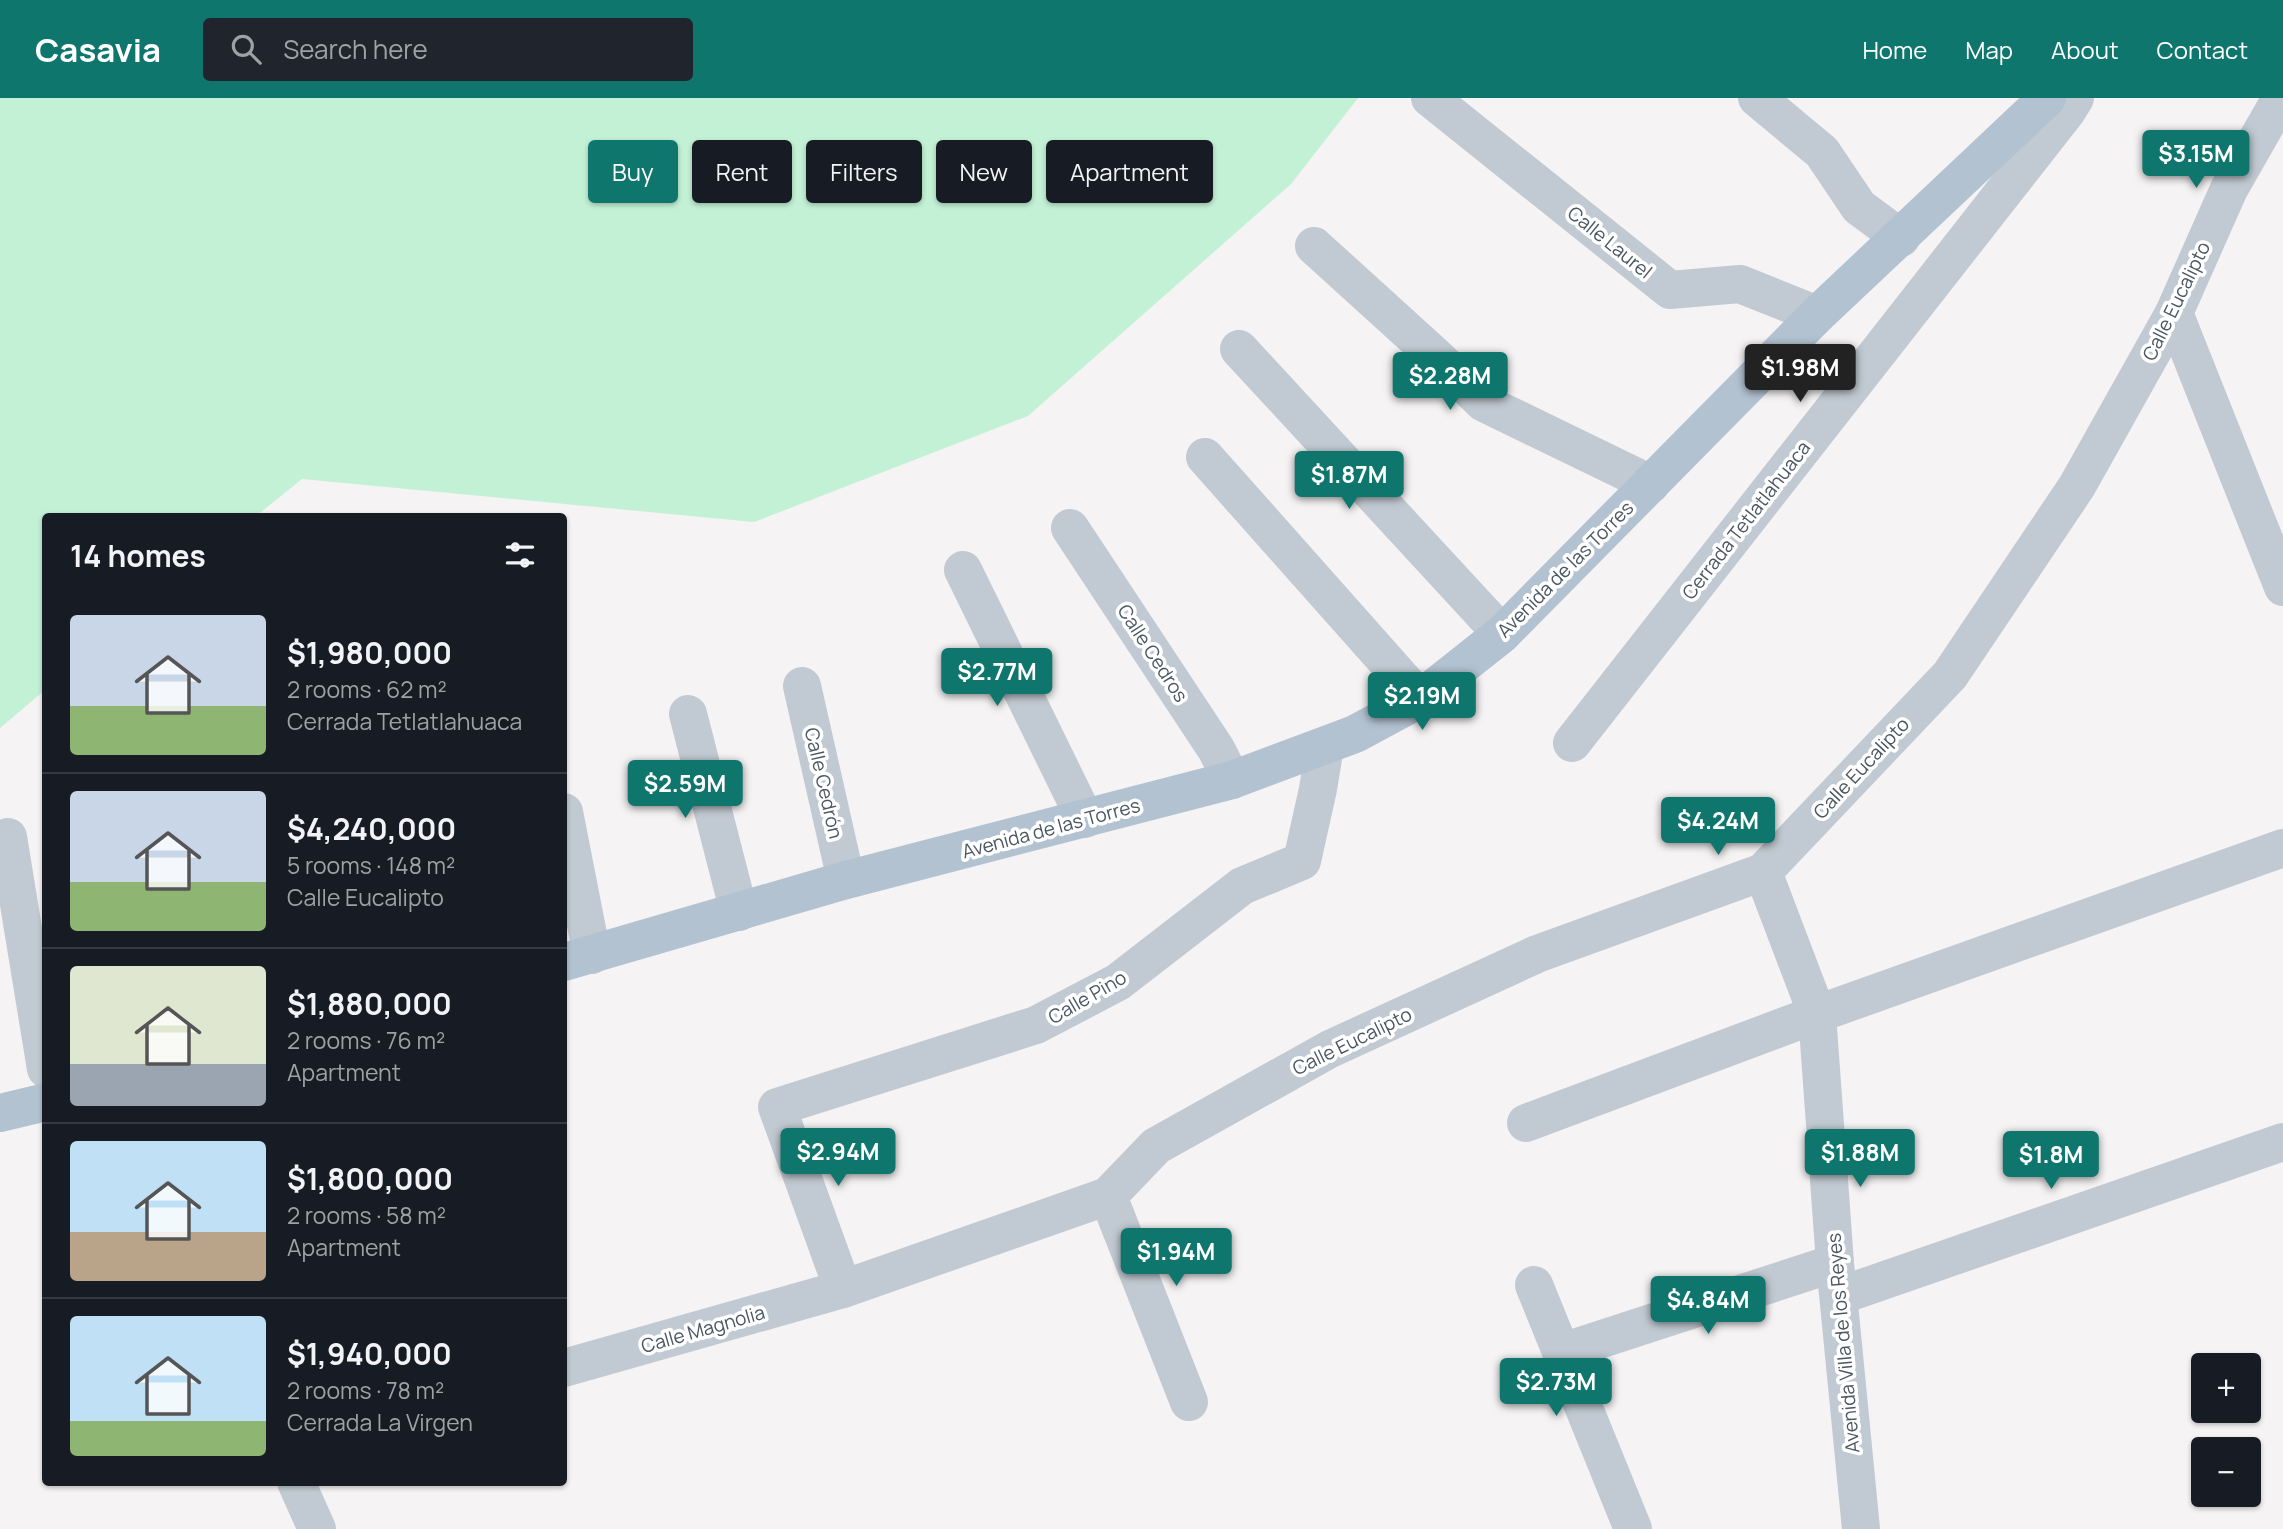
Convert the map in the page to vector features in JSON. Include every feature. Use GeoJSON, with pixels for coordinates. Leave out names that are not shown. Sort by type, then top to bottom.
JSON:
{"type":"FeatureCollection","features":[{"type":"Feature","properties":{"kind":"main road","name":"Avenida de las Torres"},"geometry":{"type":"LineString","coordinates":[[578,959],[846,880],[1231,780],[1355,734],[1420,699],[1502,634],[1817,315],[2047,98]]}},
{"type":"Feature","properties":{"kind":"main road"},"geometry":{"type":"LineString","coordinates":[[0,1113],[42,1103]]}},
{"type":"Feature","properties":{"kind":"street","name":"Calle Laurel"},"geometry":{"type":"LineString","coordinates":[[1430,98],[1670,290],[1740,284],[1817,315]]}},
{"type":"Feature","properties":{"kind":"street"},"geometry":{"type":"LineString","coordinates":[[1757,98],[1822,152],[1859,207],[1900,238]]}},
{"type":"Feature","properties":{"kind":"street","name":"Cerrada Tetlatlahuaca"},"geometry":{"type":"LineString","coordinates":[[1572,743],[2075,98]]}},
{"type":"Feature","properties":{"kind":"street","name":"Calle Eucalipto"},"geometry":{"type":"LineString","coordinates":[[1108,1196],[1156,1146],[1330,1049],[1537,954],[1763,872],[1950,675],[2077,486],[2174,313],[2229,188],[2281,98]]}},
{"type":"Feature","properties":{"kind":"street"},"geometry":{"type":"LineString","coordinates":[[1314,246],[1484,404],[1651,484]]}},
{"type":"Feature","properties":{"kind":"street"},"geometry":{"type":"LineString","coordinates":[[2174,313],[2283,587]]}},
{"type":"Feature","properties":{"kind":"street"},"geometry":{"type":"LineString","coordinates":[[1239,349],[1502,634]]}},
{"type":"Feature","properties":{"kind":"street"},"geometry":{"type":"LineString","coordinates":[[1205,457],[1420,699]]}},
{"type":"Feature","properties":{"kind":"street","name":"Calle Cedros"},"geometry":{"type":"LineString","coordinates":[[1070,528],[1216,749],[1231,780]]}},
{"type":"Feature","properties":{"kind":"street"},"geometry":{"type":"LineString","coordinates":[[963,570],[1085,819]]}},
{"type":"Feature","properties":{"kind":"street","name":"Calle Cedrón"},"geometry":{"type":"LineString","coordinates":[[802,686],[846,880]]}},
{"type":"Feature","properties":{"kind":"street"},"geometry":{"type":"LineString","coordinates":[[688,714],[739,912]]}},
{"type":"Feature","properties":{"kind":"street","name":"Calle Pino"},"geometry":{"type":"LineString","coordinates":[[843,1289],[777,1107],[1036,1026],[1118,982],[1242,886],[1302,861],[1325,746]]}},
{"type":"Feature","properties":{"kind":"street"},"geometry":{"type":"LineString","coordinates":[[8,837],[42,1045]]}},
{"type":"Feature","properties":{"kind":"street"},"geometry":{"type":"LineString","coordinates":[[567,844],[578,959]]}},
{"type":"Feature","properties":{"kind":"street"},"geometry":{"type":"LineString","coordinates":[[1526,1123],[1817,1014],[2283,848]]}},
{"type":"Feature","properties":{"kind":"street","name":"Avenida Villa de los Reyes"},"geometry":{"type":"LineString","coordinates":[[1763,872],[1817,1014],[1837,1279],[1861,1529]]}},
{"type":"Feature","properties":{"kind":"street"},"geometry":{"type":"LineString","coordinates":[[1562,1352],[1837,1279],[2283,1142]]}},
{"type":"Feature","properties":{"kind":"street"},"geometry":{"type":"LineString","coordinates":[[1108,1196],[1189,1402]]}},
{"type":"Feature","properties":{"kind":"street","name":"Calle Magnolia"},"geometry":{"type":"LineString","coordinates":[[567,1367],[843,1289],[1108,1196]]}},
{"type":"Feature","properties":{"kind":"street"},"geometry":{"type":"LineString","coordinates":[[1534,1285],[1633,1529]]}},
{"type":"Feature","properties":{"kind":"street"},"geometry":{"type":"LineString","coordinates":[[298,1486],[317,1529]]}},
{"type":"Feature","properties":{"kind":"green space"},"geometry":{"type":"Polygon","coordinates":[[[0,98],[1358,98],[1291,184],[1028,416],[754,522],[302,479],[260,513],[42,513],[42,693],[0,728],[0,98]]]}}]}
